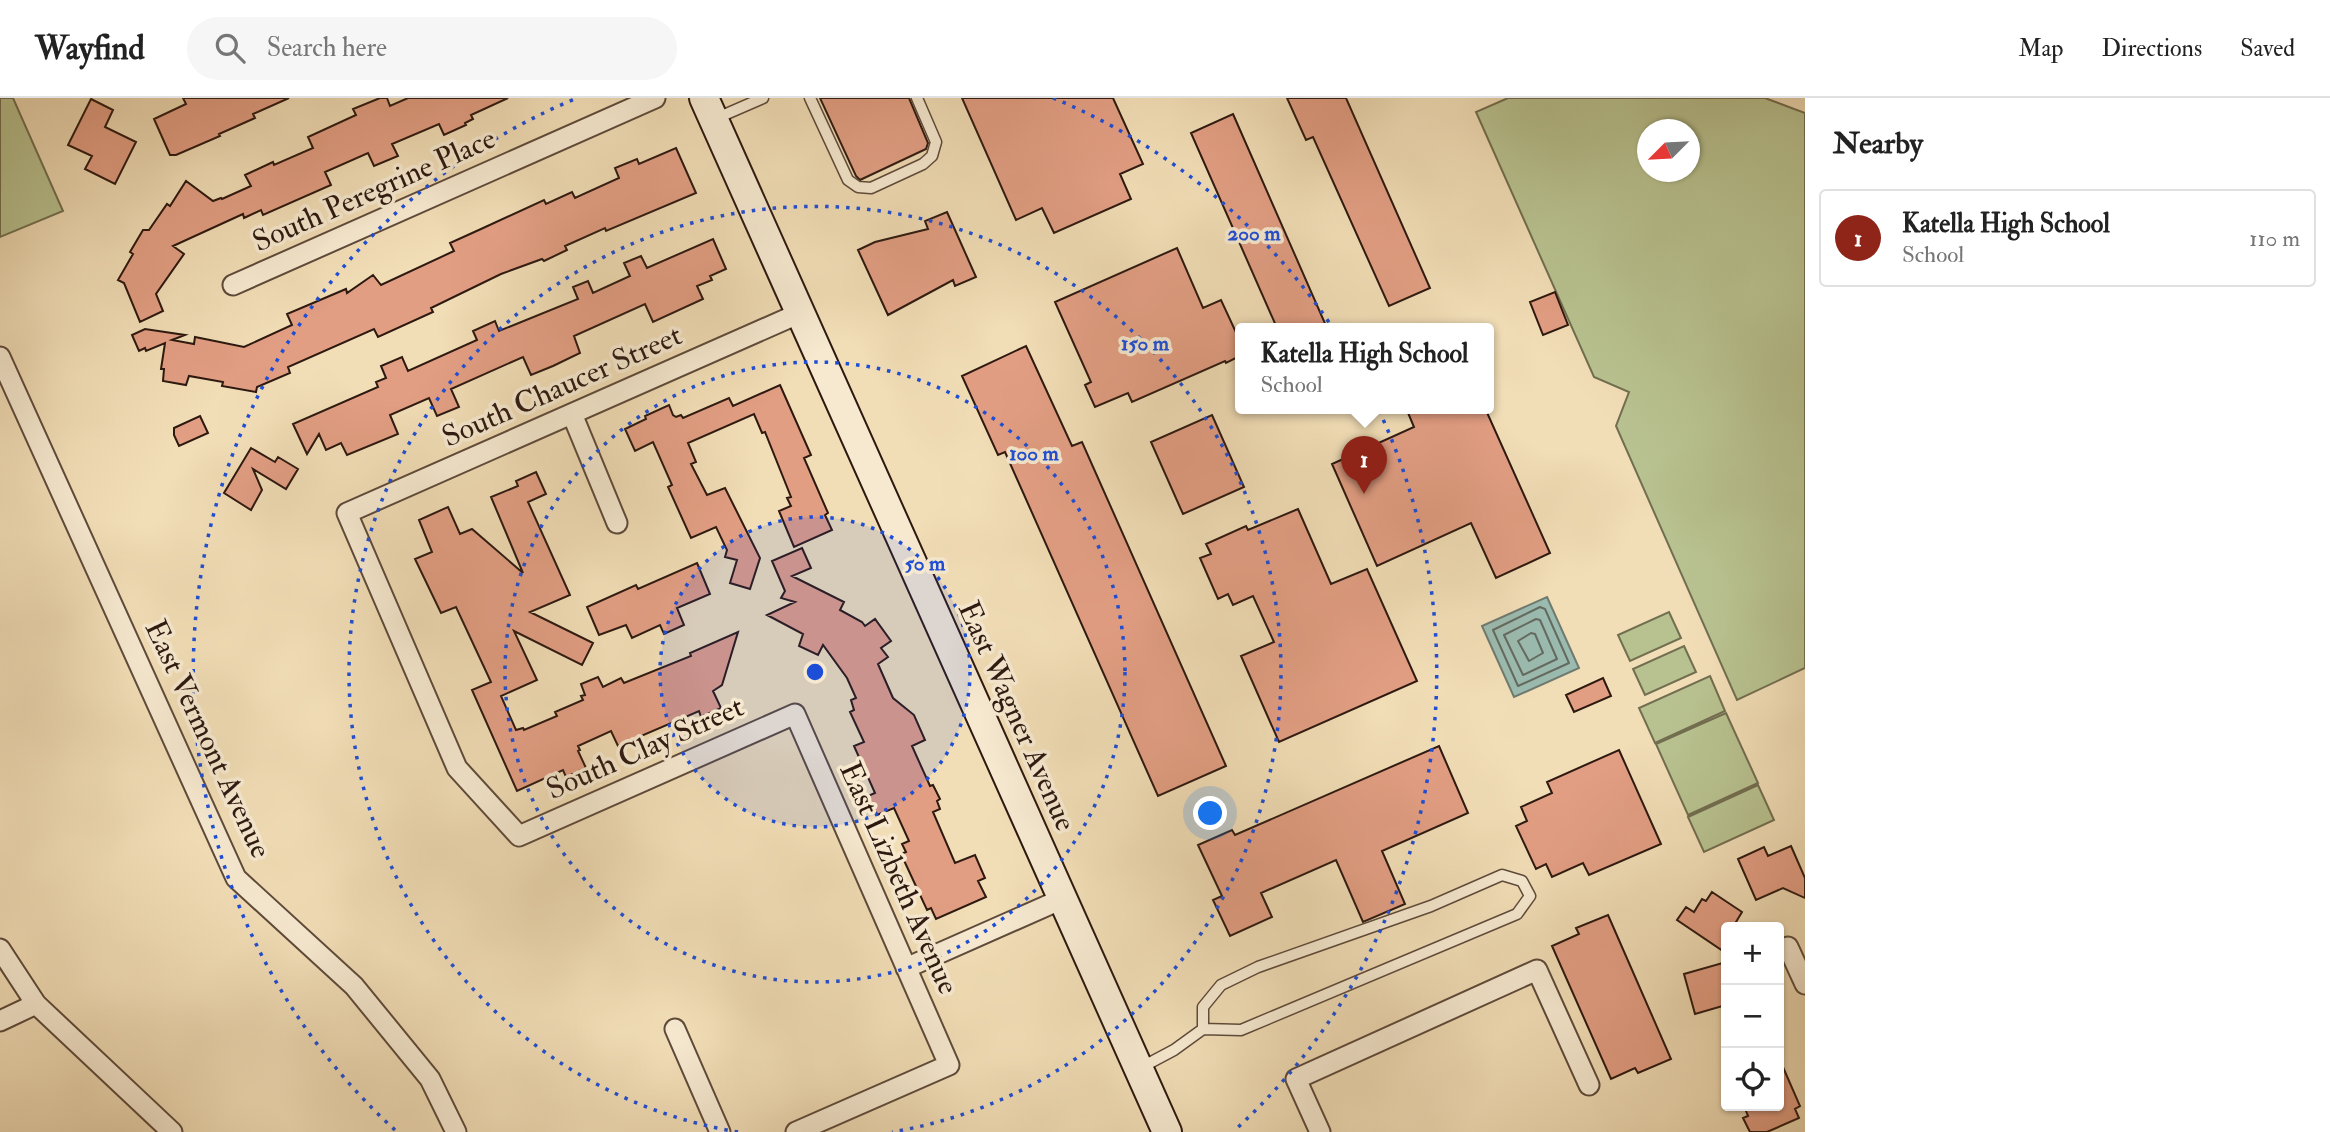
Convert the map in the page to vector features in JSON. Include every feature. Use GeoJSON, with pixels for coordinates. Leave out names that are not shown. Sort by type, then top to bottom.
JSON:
{"type":"FeatureCollection","features":[{"type":"Feature","properties":{"kind":"street","name":"South Peregrine Place"},"geometry":{"type":"LineString","coordinates":[[233,285],[655,98]]}},
{"type":"Feature","properties":{"kind":"street","name":"East Wagner Avenue"},"geometry":{"type":"LineString","coordinates":[[709,109],[1167,1132]]}},
{"type":"Feature","properties":{"kind":"street","name":"South Chaucer Street"},"geometry":{"type":"LineString","coordinates":[[519,836],[457,768],[347,513],[800,313]]}},
{"type":"Feature","properties":{"kind":"street","name":"East Vermont Avenue"},"geometry":{"type":"LineString","coordinates":[[0,357],[236,878],[354,986],[430,1079],[456,1132]]}},
{"type":"Feature","properties":{"kind":"street"},"geometry":{"type":"LineString","coordinates":[[572,414],[617,523]]}},
{"type":"Feature","properties":{"kind":"street","name":"South Clay Street"},"geometry":{"type":"LineString","coordinates":[[519,836],[795,714]]}},
{"type":"Feature","properties":{"kind":"street","name":"East Lizbeth Avenue"},"geometry":{"type":"LineString","coordinates":[[795,714],[949,1065],[796,1132]]}},
{"type":"Feature","properties":{"kind":"street"},"geometry":{"type":"LineString","coordinates":[[906,968],[1062,899]]}},
{"type":"Feature","properties":{"kind":"street"},"geometry":{"type":"LineString","coordinates":[[1788,947],[1805,984]]}},
{"type":"Feature","properties":{"kind":"street"},"geometry":{"type":"LineString","coordinates":[[0,949],[36,1004],[172,1132]]}},
{"type":"Feature","properties":{"kind":"street"},"geometry":{"type":"LineString","coordinates":[[1320,1132],[1296,1079],[1537,970],[1589,1085]]}},
{"type":"Feature","properties":{"kind":"street"},"geometry":{"type":"LineString","coordinates":[[0,1021],[36,1004]]}},
{"type":"Feature","properties":{"kind":"street"},"geometry":{"type":"LineString","coordinates":[[675,1029],[720,1132]]}},
{"type":"Feature","properties":{"kind":"lane"},"geometry":{"type":"LineString","coordinates":[[709,109],[763,98]]}},
{"type":"Feature","properties":{"kind":"lane"},"geometry":{"type":"LineString","coordinates":[[810,98],[848,180],[859,187],[871,188],[923,164],[932,156],[936,142],[917,98]]}},
{"type":"Feature","properties":{"kind":"lane"},"geometry":{"type":"LineString","coordinates":[[1139,1069],[1174,1050],[1203,1029],[1241,1030],[1517,914],[1530,896],[1522,881],[1502,875],[1431,906],[1258,967],[1221,985],[1203,1007],[1203,1029]]}},
{"type":"Feature","properties":{"kind":"green space"},"geometry":{"type":"Polygon","coordinates":[[[0,98],[13,98],[63,211],[0,237],[0,98]]]}},
{"type":"Feature","properties":{"kind":"green space"},"geometry":{"type":"Polygon","coordinates":[[[1508,98],[1765,98],[1805,113],[1805,668],[1737,700],[1616,426],[1629,392],[1594,377],[1476,112],[1508,98]]]}},
{"type":"Feature","properties":{"kind":"green space"},"geometry":{"type":"Polygon","coordinates":[[[1669,612],[1681,638],[1630,661],[1618,635],[1669,612]]]}},
{"type":"Feature","properties":{"kind":"green space"},"geometry":{"type":"Polygon","coordinates":[[[1684,646],[1696,672],[1645,695],[1633,669],[1684,646]]]}},
{"type":"Feature","properties":{"kind":"green space"},"geometry":{"type":"Polygon","coordinates":[[[1710,676],[1725,711],[1655,743],[1639,708],[1710,676]]]}},
{"type":"Feature","properties":{"kind":"green space"},"geometry":{"type":"Polygon","coordinates":[[[1726,713],[1758,783],[1688,815],[1656,744],[1726,713]]]}},
{"type":"Feature","properties":{"kind":"green space"},"geometry":{"type":"Polygon","coordinates":[[[1758,785],[1774,820],[1704,852],[1688,817],[1758,785]]]}},
{"type":"Feature","properties":{"kind":"water"},"geometry":{"type":"Polygon","coordinates":[[[1547,597],[1579,668],[1514,697],[1482,626],[1547,597]]]}},
{"type":"Feature","properties":{"kind":"building"},"geometry":{"type":"Polygon","coordinates":[[[183,98],[289,98],[253,114],[255,118],[219,134],[220,136],[176,155],[170,155],[154,119],[186,104],[183,98]]]}},
{"type":"Feature","properties":{"kind":"building"},"geometry":{"type":"Polygon","coordinates":[[[380,98],[387,98],[390,106],[408,98],[508,98],[471,115],[473,119],[465,123],[466,125],[444,135],[439,124],[392,144],[398,156],[374,166],[368,153],[325,172],[331,185],[263,215],[261,210],[244,218],[243,214],[173,246],[184,254],[156,294],[163,311],[140,322],[124,283],[118,280],[143,230],[149,230],[167,204],[170,206],[186,181],[213,201],[222,199],[251,186],[245,175],[313,148],[308,137],[356,115],[353,109],[380,98]]]}},
{"type":"Feature","properties":{"kind":"building"},"geometry":{"type":"Polygon","coordinates":[[[820,98],[909,98],[928,143],[926,149],[860,180],[820,98]]]}},
{"type":"Feature","properties":{"kind":"building"},"geometry":{"type":"Polygon","coordinates":[[[962,98],[1113,98],[1143,164],[1120,174],[1131,199],[1054,233],[1042,208],[1016,220],[962,98]]]}},
{"type":"Feature","properties":{"kind":"building"},"geometry":{"type":"Polygon","coordinates":[[[1287,98],[1346,98],[1430,288],[1389,306],[1313,137],[1306,140],[1287,98]]]}},
{"type":"Feature","properties":{"kind":"building"},"geometry":{"type":"Polygon","coordinates":[[[91,99],[113,110],[105,127],[136,142],[115,184],[85,169],[92,156],[68,145],[91,99]]]}},
{"type":"Feature","properties":{"kind":"building"},"geometry":{"type":"Polygon","coordinates":[[[1233,114],[1325,323],[1275,323],[1191,133],[1233,114]]]}},
{"type":"Feature","properties":{"kind":"building"},"geometry":{"type":"Polygon","coordinates":[[[676,148],[696,193],[606,231],[605,228],[565,246],[567,250],[544,261],[542,259],[501,274],[431,308],[433,312],[378,337],[374,329],[288,367],[290,373],[257,387],[256,392],[189,376],[186,385],[163,381],[164,369],[161,369],[165,343],[139,351],[132,335],[145,329],[185,335],[172,340],[194,344],[195,337],[244,347],[292,325],[287,314],[346,289],[347,293],[373,275],[381,285],[454,251],[450,243],[544,200],[546,204],[572,192],[575,198],[619,178],[615,168],[637,159],[639,164],[676,148]]]}},
{"type":"Feature","properties":{"kind":"building"},"geometry":{"type":"Polygon","coordinates":[[[947,212],[976,277],[955,286],[953,280],[888,315],[858,250],[875,242],[928,229],[925,221],[947,212]]]}},
{"type":"Feature","properties":{"kind":"building"},"geometry":{"type":"Polygon","coordinates":[[[713,239],[726,269],[710,276],[712,280],[697,286],[703,299],[653,322],[645,304],[574,336],[580,353],[553,366],[531,375],[523,357],[451,389],[459,407],[437,416],[429,398],[390,415],[398,434],[347,455],[341,443],[326,450],[319,434],[307,454],[293,424],[378,387],[376,382],[386,378],[381,366],[402,357],[408,371],[477,340],[473,331],[495,321],[499,331],[578,299],[573,287],[588,281],[593,293],[630,276],[624,263],[641,256],[647,268],[713,239]]]}},
{"type":"Feature","properties":{"kind":"building"},"geometry":{"type":"Polygon","coordinates":[[[1177,248],[1203,308],[1221,300],[1235,330],[1235,358],[1132,402],[1128,393],[1095,407],[1085,385],[1091,382],[1055,302],[1177,248]]]}},
{"type":"Feature","properties":{"kind":"building"},"geometry":{"type":"Polygon","coordinates":[[[1555,292],[1568,325],[1543,335],[1530,302],[1555,292]]]}},
{"type":"Feature","properties":{"kind":"building"},"geometry":{"type":"Polygon","coordinates":[[[1026,346],[1072,446],[1082,442],[1226,766],[1158,796],[1005,452],[998,455],[962,376],[1026,346]]]}},
{"type":"Feature","properties":{"kind":"building"},"geometry":{"type":"Polygon","coordinates":[[[780,385],[811,455],[804,458],[828,513],[825,515],[832,530],[794,547],[779,511],[791,506],[787,498],[791,497],[765,432],[762,433],[754,414],[688,443],[696,462],[691,464],[707,495],[725,488],[760,558],[750,589],[730,583],[737,560],[725,557],[727,550],[716,527],[691,538],[668,487],[672,485],[653,442],[635,451],[625,429],[669,405],[673,415],[681,415],[683,418],[729,398],[733,406],[780,385]]]}},
{"type":"Feature","properties":{"kind":"building"},"geometry":{"type":"Polygon","coordinates":[[[1409,414],[1488,414],[1550,553],[1496,578],[1471,523],[1377,566],[1332,464],[1414,427],[1409,414]]]}},
{"type":"Feature","properties":{"kind":"building"},"geometry":{"type":"Polygon","coordinates":[[[1212,415],[1244,487],[1183,514],[1151,442],[1212,415]]]}},
{"type":"Feature","properties":{"kind":"building"},"geometry":{"type":"Polygon","coordinates":[[[200,416],[208,433],[179,446],[174,428],[200,416]]]}},
{"type":"Feature","properties":{"kind":"building"},"geometry":{"type":"Polygon","coordinates":[[[251,448],[275,462],[278,457],[298,469],[286,489],[253,469],[262,490],[251,510],[224,493],[251,448]]]}},
{"type":"Feature","properties":{"kind":"building"},"geometry":{"type":"Polygon","coordinates":[[[536,472],[546,494],[528,502],[570,595],[530,612],[593,643],[582,665],[514,631],[537,680],[501,696],[516,730],[524,730],[557,716],[555,712],[583,700],[581,696],[585,695],[581,684],[598,677],[603,687],[621,678],[624,683],[691,656],[690,653],[738,632],[722,685],[713,691],[721,708],[701,717],[699,711],[618,746],[611,731],[578,746],[586,768],[566,777],[563,770],[517,791],[472,690],[491,682],[456,607],[441,613],[415,559],[432,552],[419,520],[448,507],[460,534],[472,529],[523,573],[491,497],[518,486],[516,481],[536,472]]]}},
{"type":"Feature","properties":{"kind":"building"},"geometry":{"type":"Polygon","coordinates":[[[1298,509],[1331,584],[1367,569],[1417,681],[1279,742],[1241,656],[1274,642],[1253,596],[1233,605],[1228,594],[1218,599],[1200,558],[1211,554],[1206,544],[1246,526],[1248,530],[1298,509]]]}},
{"type":"Feature","properties":{"kind":"building"},"geometry":{"type":"Polygon","coordinates":[[[802,548],[811,568],[792,576],[844,602],[840,610],[865,626],[875,619],[891,641],[881,648],[888,657],[878,664],[893,698],[914,715],[925,740],[912,746],[930,786],[933,785],[940,799],[937,801],[940,809],[933,812],[955,863],[975,855],[985,878],[978,881],[986,897],[936,919],[931,908],[927,910],[901,854],[906,852],[902,844],[909,841],[894,808],[877,815],[868,796],[875,793],[854,746],[864,742],[850,712],[854,710],[851,700],[856,698],[847,678],[823,645],[818,655],[799,646],[803,634],[767,615],[795,602],[781,598],[785,591],[772,561],[802,548]]]}},
{"type":"Feature","properties":{"kind":"building"},"geometry":{"type":"Polygon","coordinates":[[[697,563],[710,594],[677,608],[684,625],[664,634],[660,625],[632,638],[626,625],[599,635],[587,607],[636,585],[638,589],[697,563]]]}},
{"type":"Feature","properties":{"kind":"building"},"geometry":{"type":"Polygon","coordinates":[[[1603,678],[1611,696],[1574,712],[1566,695],[1603,678]]]}},
{"type":"Feature","properties":{"kind":"building"},"geometry":{"type":"Polygon","coordinates":[[[1439,746],[1468,813],[1382,851],[1405,904],[1363,922],[1336,860],[1261,893],[1272,917],[1230,936],[1213,900],[1222,896],[1198,845],[1232,830],[1235,835],[1439,746]]]}},
{"type":"Feature","properties":{"kind":"building"},"geometry":{"type":"Polygon","coordinates":[[[1619,750],[1661,844],[1589,875],[1583,863],[1552,877],[1546,864],[1536,869],[1516,826],[1527,821],[1521,807],[1552,793],[1547,782],[1619,750]]]}},
{"type":"Feature","properties":{"kind":"building"},"geometry":{"type":"Polygon","coordinates":[[[1791,846],[1805,878],[1805,898],[1783,888],[1756,900],[1738,859],[1764,847],[1768,856],[1791,846]]]}},
{"type":"Feature","properties":{"kind":"building"},"geometry":{"type":"Polygon","coordinates":[[[1712,892],[1742,912],[1736,922],[1721,922],[1721,950],[1677,920],[1686,907],[1694,912],[1702,899],[1706,901],[1712,892]]]}},
{"type":"Feature","properties":{"kind":"building"},"geometry":{"type":"Polygon","coordinates":[[[1608,915],[1671,1059],[1638,1073],[1635,1068],[1611,1079],[1552,946],[1579,934],[1576,928],[1608,915]]]}},
{"type":"Feature","properties":{"kind":"building"},"geometry":{"type":"Polygon","coordinates":[[[1721,963],[1721,1006],[1695,1014],[1684,974],[1721,963]]]}},
{"type":"Feature","properties":{"kind":"building"},"geometry":{"type":"Polygon","coordinates":[[[1784,1069],[1800,1106],[1795,1109],[1799,1118],[1767,1132],[1750,1132],[1743,1118],[1748,1116],[1746,1111],[1784,1111],[1784,1069]]]}},
{"type":"Feature","properties":{"kind":"place","name":"Katella High School"},"geometry":{"type":"Point","coordinates":[1364,494]}}]}
